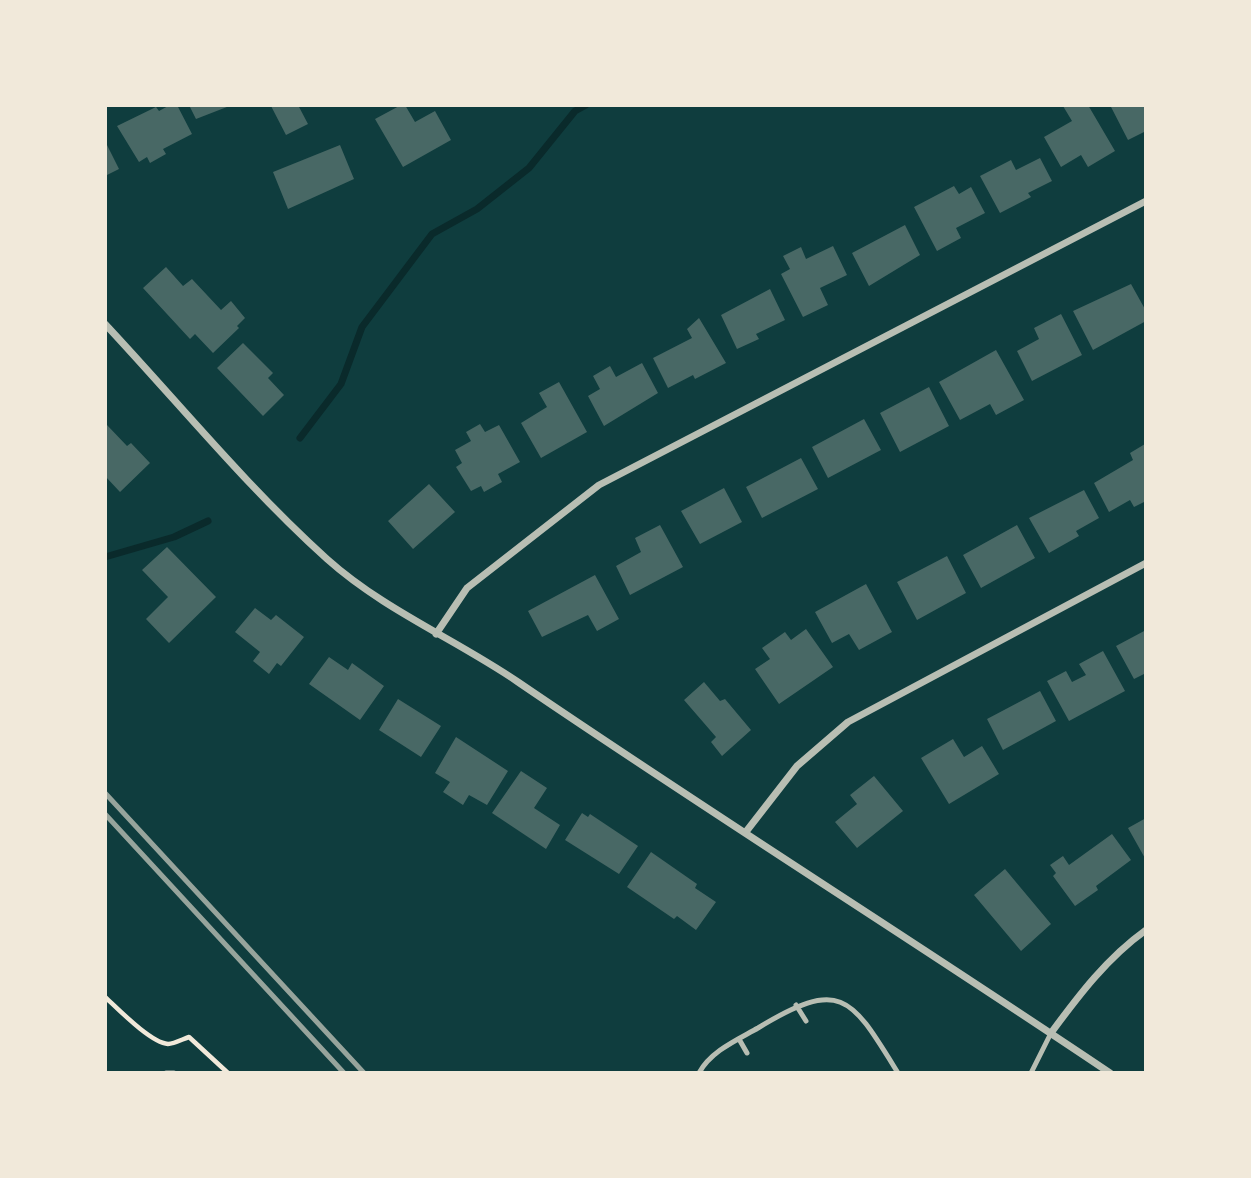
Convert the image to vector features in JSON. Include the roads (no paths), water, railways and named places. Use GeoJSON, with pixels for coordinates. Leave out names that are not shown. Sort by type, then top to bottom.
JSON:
{"type":"FeatureCollection","features":[{"type":"Feature","properties":{"kind":"street"},"geometry":{"type":"LineString","coordinates":[[436,634],[467,588],[599,485],[1146,201]]}},
{"type":"Feature","properties":{"kind":"street"},"geometry":{"type":"LineString","coordinates":[[105,324],[265,498],[328,560],[393,609],[513,679],[662,781],[1110,1073]]}},
{"type":"Feature","properties":{"kind":"street"},"geometry":{"type":"LineString","coordinates":[[745,833],[797,766],[848,722],[1146,563]]}},
{"type":"Feature","properties":{"kind":"street"},"geometry":{"type":"LineString","coordinates":[[1051,1033],[1105,966],[1146,930]]}},
{"type":"Feature","properties":{"kind":"lane"},"geometry":{"type":"LineString","coordinates":[[699,1073],[715,1054],[739,1039],[796,1005],[822,999],[835,1001],[855,1011],[868,1025],[898,1073]]}},
{"type":"Feature","properties":{"kind":"lane"},"geometry":{"type":"LineString","coordinates":[[796,1005],[806,1021]]}},
{"type":"Feature","properties":{"kind":"lane"},"geometry":{"type":"LineString","coordinates":[[1031,1073],[1051,1033]]}},
{"type":"Feature","properties":{"kind":"lane"},"geometry":{"type":"LineString","coordinates":[[739,1039],[747,1053]]}},
{"type":"Feature","properties":{"kind":"lane"},"geometry":{"type":"LineString","coordinates":[[166,1073],[174,1073]]}},
{"type":"Feature","properties":{"kind":"waterway"},"geometry":{"type":"LineString","coordinates":[[300,438],[341,384],[362,327],[432,234],[477,209],[529,168],[575,111],[586,105]]}},
{"type":"Feature","properties":{"kind":"waterway"},"geometry":{"type":"LineString","coordinates":[[105,557],[174,537],[208,521]]}},
{"type":"Feature","properties":{"kind":"railway"},"geometry":{"type":"LineString","coordinates":[[105,793],[364,1073]]}},
{"type":"Feature","properties":{"kind":"railway"},"geometry":{"type":"LineString","coordinates":[[105,814],[344,1073]]}}]}
